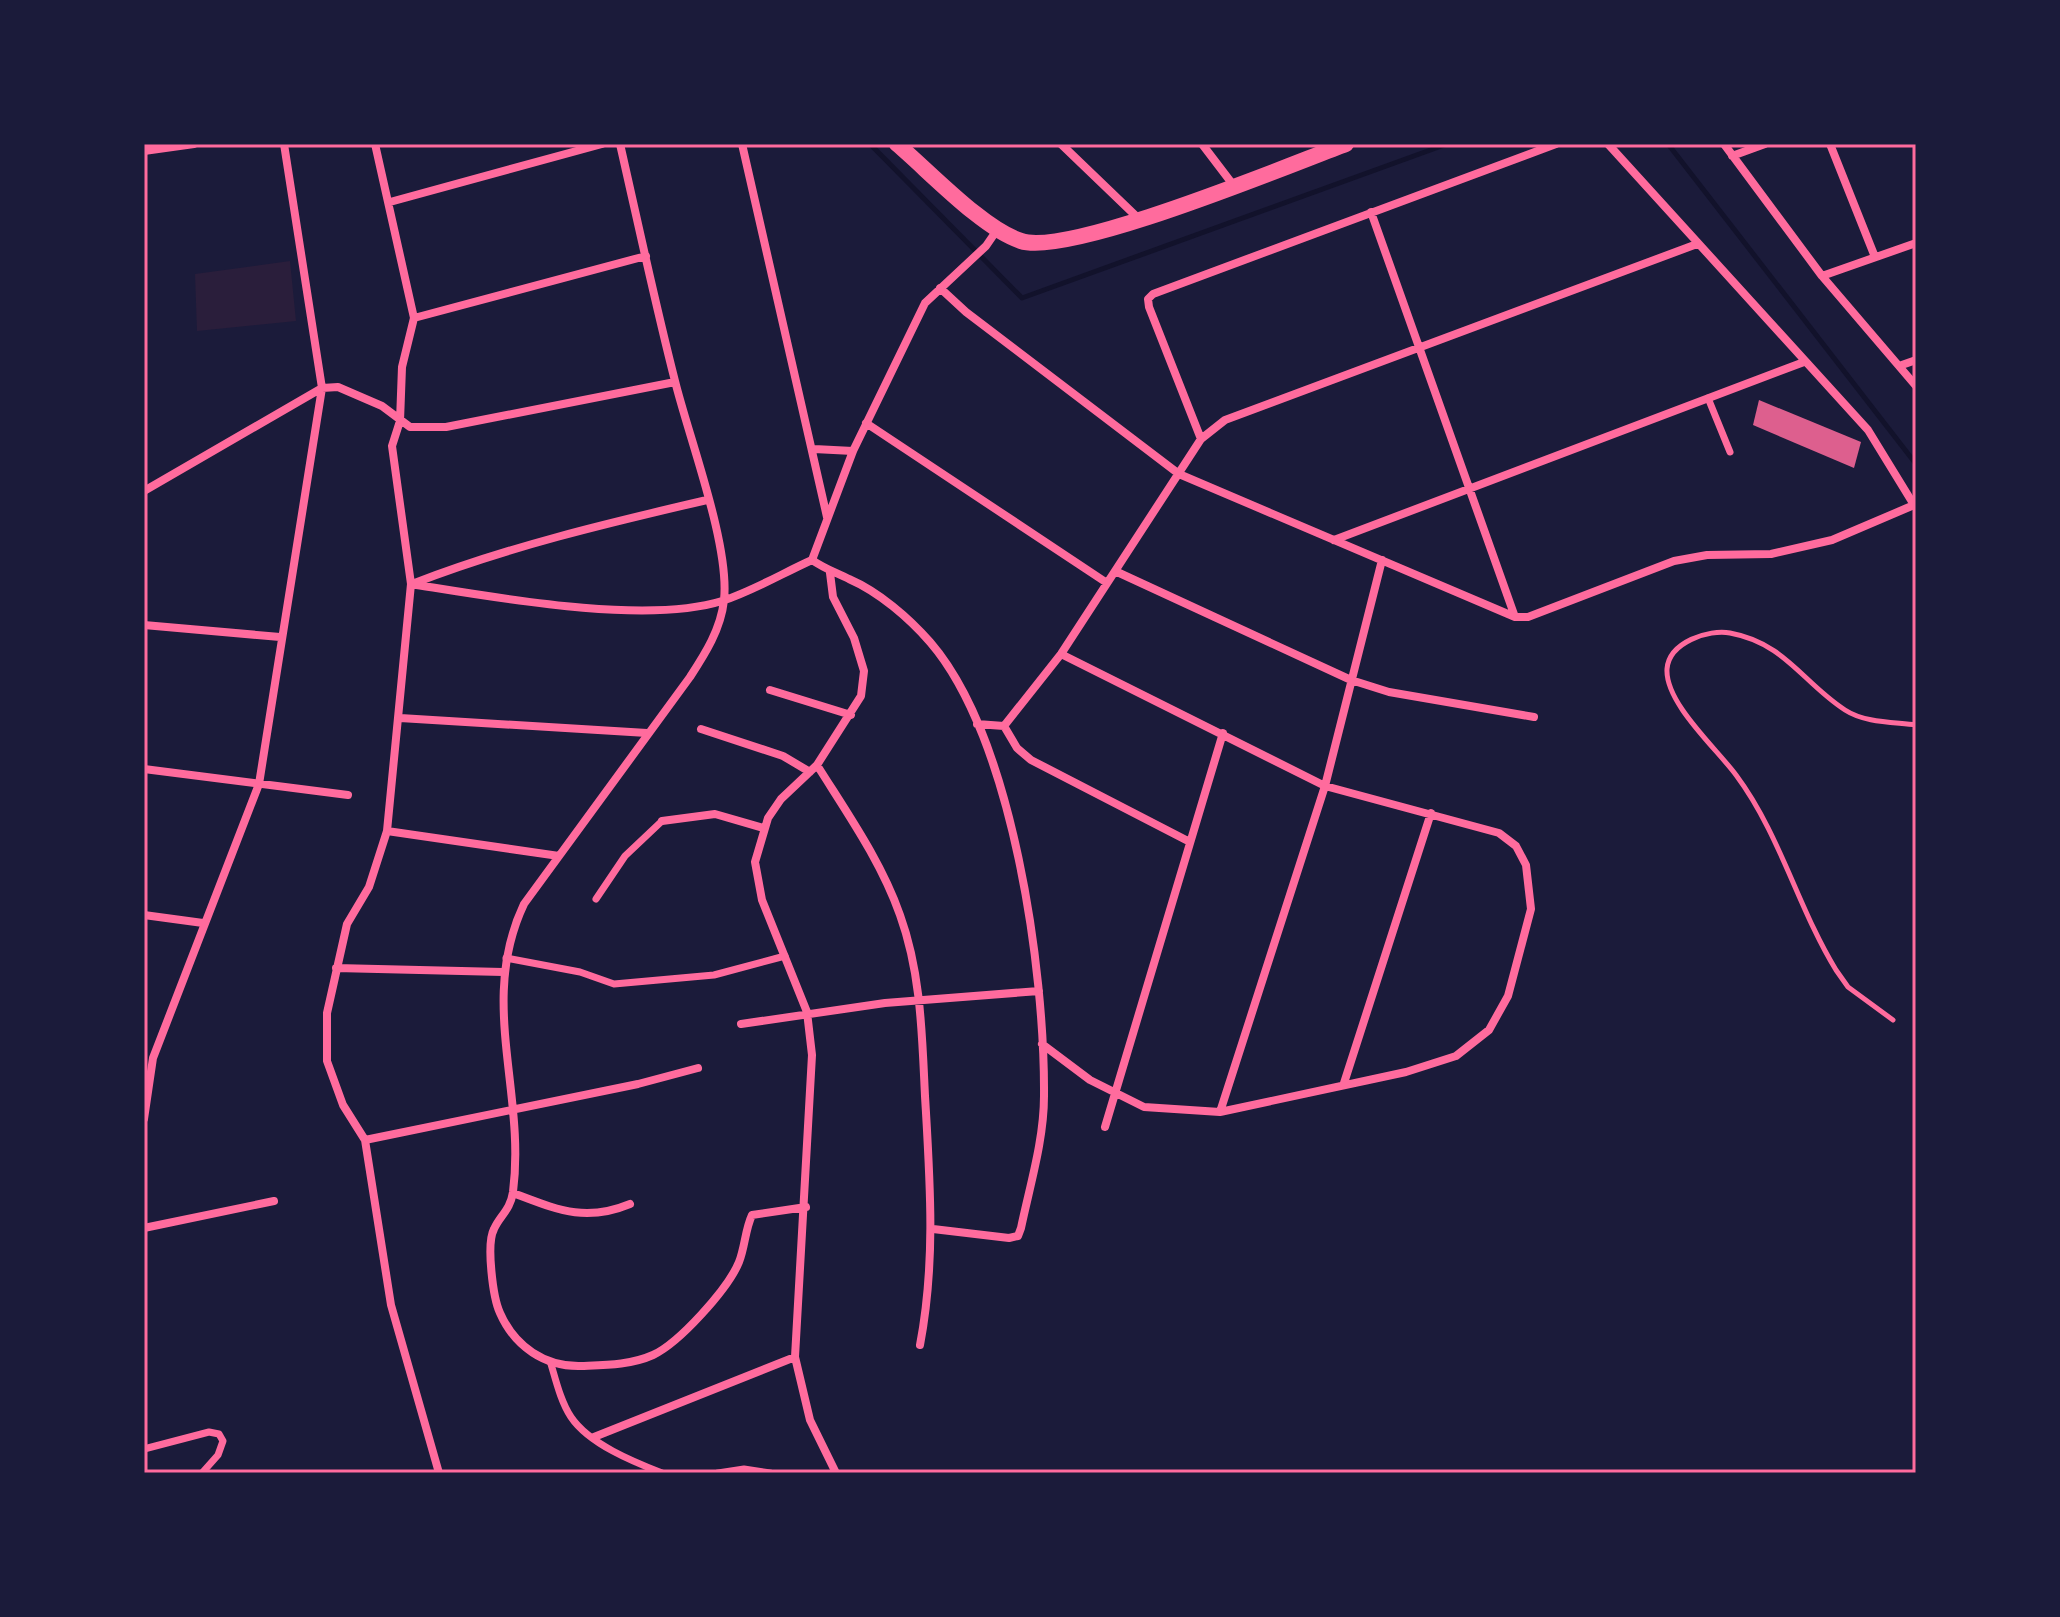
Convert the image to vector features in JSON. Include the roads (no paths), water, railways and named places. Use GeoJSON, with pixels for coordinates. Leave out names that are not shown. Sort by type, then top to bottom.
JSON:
{"type":"FeatureCollection","features":[{"type":"Feature","properties":{"kind":"main road"},"geometry":{"type":"LineString","coordinates":[[897,144],[997,230],[1023,242],[1049,244],[1139,220],[1346,144]]}},
{"type":"Feature","properties":{"kind":"street"},"geometry":{"type":"LineString","coordinates":[[144,151],[194,144]]}},
{"type":"Feature","properties":{"kind":"street"},"geometry":{"type":"LineString","coordinates":[[144,1119],[149,1057],[259,784],[322,388],[284,144]]}},
{"type":"Feature","properties":{"kind":"street"},"geometry":{"type":"LineString","coordinates":[[375,144],[414,318],[402,367],[400,421],[392,446],[411,584],[387,831],[369,887],[347,924],[327,1013],[327,1061],[343,1105],[365,1140],[391,1305],[439,1473]]}},
{"type":"Feature","properties":{"kind":"street"},"geometry":{"type":"LineString","coordinates":[[390,202],[602,144]]}},
{"type":"Feature","properties":{"kind":"street"},"geometry":{"type":"LineString","coordinates":[[620,144],[675,382],[707,500],[721,562],[724,600],[711,645],[524,904],[504,957],[502,1005],[512,1107],[513,1193],[506,1215],[494,1229],[490,1251],[499,1311],[520,1341],[551,1364],[571,1417],[594,1437],[662,1473]]}},
{"type":"Feature","properties":{"kind":"street"},"geometry":{"type":"LineString","coordinates":[[742,144],[814,449],[827,517]]}},
{"type":"Feature","properties":{"kind":"street"},"geometry":{"type":"LineString","coordinates":[[1061,144],[1139,220]]}},
{"type":"Feature","properties":{"kind":"street"},"geometry":{"type":"LineString","coordinates":[[1202,144],[1234,186]]}},
{"type":"Feature","properties":{"kind":"street"},"geometry":{"type":"LineString","coordinates":[[1201,439],[1148,299],[1556,144]]}},
{"type":"Feature","properties":{"kind":"street"},"geometry":{"type":"LineString","coordinates":[[940,288],[977,321],[1179,474],[1515,617],[1528,617],[1674,561],[1707,555],[1771,554],[1832,540],[1915,506],[1868,430],[1608,144]]}},
{"type":"Feature","properties":{"kind":"street"},"geometry":{"type":"LineString","coordinates":[[1724,144],[1822,276],[1916,386]]}},
{"type":"Feature","properties":{"kind":"street"},"geometry":{"type":"LineString","coordinates":[[1732,156],[1765,144]]}},
{"type":"Feature","properties":{"kind":"street"},"geometry":{"type":"LineString","coordinates":[[1830,144],[1875,257]]}},
{"type":"Feature","properties":{"kind":"street"},"geometry":{"type":"LineString","coordinates":[[1371,212],[1515,617]]}},
{"type":"Feature","properties":{"kind":"street"},"geometry":{"type":"LineString","coordinates":[[411,584],[616,609],[692,608],[724,600],[812,560],[853,451],[925,303],[986,246],[997,230]]}},
{"type":"Feature","properties":{"kind":"street"},"geometry":{"type":"LineString","coordinates":[[1822,276],[1916,243]]}},
{"type":"Feature","properties":{"kind":"street"},"geometry":{"type":"LineString","coordinates":[[1004,726],[1061,654],[1201,439],[1225,420],[1697,244]]}},
{"type":"Feature","properties":{"kind":"street"},"geometry":{"type":"LineString","coordinates":[[414,318],[646,256]]}},
{"type":"Feature","properties":{"kind":"street"},"geometry":{"type":"LineString","coordinates":[[1899,366],[1916,360]]}},
{"type":"Feature","properties":{"kind":"street"},"geometry":{"type":"LineString","coordinates":[[1334,540],[1804,362]]}},
{"type":"Feature","properties":{"kind":"street"},"geometry":{"type":"LineString","coordinates":[[144,491],[322,388],[338,387],[382,406],[400,421],[421,429],[446,427],[675,382]]}},
{"type":"Feature","properties":{"kind":"street"},"geometry":{"type":"LineString","coordinates":[[1708,398],[1730,452]]}},
{"type":"Feature","properties":{"kind":"street"},"geometry":{"type":"LineString","coordinates":[[866,423],[1107,583]]}},
{"type":"Feature","properties":{"kind":"street"},"geometry":{"type":"LineString","coordinates":[[814,449],[853,451]]}},
{"type":"Feature","properties":{"kind":"street"},"geometry":{"type":"LineString","coordinates":[[411,584],[447,570],[620,520],[707,500]]}},
{"type":"Feature","properties":{"kind":"street"},"geometry":{"type":"LineString","coordinates":[[812,560],[830,573],[850,579],[906,616],[954,672],[977,724],[1016,845],[1039,991],[1044,1098],[1040,1140],[1018,1236],[933,1229]]}},
{"type":"Feature","properties":{"kind":"street"},"geometry":{"type":"LineString","coordinates":[[1220,1112],[1325,786],[1382,560]]}},
{"type":"Feature","properties":{"kind":"street"},"geometry":{"type":"LineString","coordinates":[[1115,571],[1351,680],[1389,692],[1534,717]]}},
{"type":"Feature","properties":{"kind":"street"},"geometry":{"type":"LineString","coordinates":[[830,573],[833,597],[854,638],[864,671],[861,696],[817,765],[781,799],[763,828],[755,862],[762,900],[807,1012],[812,1055],[806,1207],[795,1357],[810,1420],[836,1473]]}},
{"type":"Feature","properties":{"kind":"street"},"geometry":{"type":"LineString","coordinates":[[144,625],[280,637]]}},
{"type":"Feature","properties":{"kind":"street"},"geometry":{"type":"LineString","coordinates":[[1042,1044],[1113,1094],[1144,1107],[1220,1112],[1406,1072],[1456,1056],[1489,1030],[1508,996],[1531,909],[1526,865],[1516,846],[1499,833],[1325,786],[1061,654]]}},
{"type":"Feature","properties":{"kind":"street"},"geometry":{"type":"LineString","coordinates":[[770,690],[851,715]]}},
{"type":"Feature","properties":{"kind":"street"},"geometry":{"type":"LineString","coordinates":[[400,718],[647,733]]}},
{"type":"Feature","properties":{"kind":"street"},"geometry":{"type":"LineString","coordinates":[[977,724],[1004,726]]}},
{"type":"Feature","properties":{"kind":"street"},"geometry":{"type":"LineString","coordinates":[[1004,726],[1017,748],[1031,760],[1188,841]]}},
{"type":"Feature","properties":{"kind":"street"},"geometry":{"type":"LineString","coordinates":[[701,729],[783,756],[810,772]]}},
{"type":"Feature","properties":{"kind":"street"},"geometry":{"type":"LineString","coordinates":[[1105,1127],[1188,841],[1223,733]]}},
{"type":"Feature","properties":{"kind":"street"},"geometry":{"type":"LineString","coordinates":[[817,765],[880,869],[895,903],[911,952],[920,1000],[933,1229],[929,1299],[920,1345]]}},
{"type":"Feature","properties":{"kind":"street"},"geometry":{"type":"LineString","coordinates":[[144,769],[348,795]]}},
{"type":"Feature","properties":{"kind":"street"},"geometry":{"type":"LineString","coordinates":[[1344,1083],[1431,813]]}},
{"type":"Feature","properties":{"kind":"street"},"geometry":{"type":"LineString","coordinates":[[596,899],[620,863],[662,821],[715,814],[763,828]]}},
{"type":"Feature","properties":{"kind":"street"},"geometry":{"type":"LineString","coordinates":[[387,831],[559,856]]}},
{"type":"Feature","properties":{"kind":"street"},"geometry":{"type":"LineString","coordinates":[[144,915],[203,923]]}},
{"type":"Feature","properties":{"kind":"street"},"geometry":{"type":"LineString","coordinates":[[504,957],[580,972],[614,984],[714,975],[785,956]]}},
{"type":"Feature","properties":{"kind":"street"},"geometry":{"type":"LineString","coordinates":[[336,968],[503,972]]}},
{"type":"Feature","properties":{"kind":"street"},"geometry":{"type":"LineString","coordinates":[[741,1024],[807,1012],[1039,991]]}},
{"type":"Feature","properties":{"kind":"street"},"geometry":{"type":"LineString","coordinates":[[365,1140],[512,1107],[638,1084],[698,1068]]}},
{"type":"Feature","properties":{"kind":"street"},"geometry":{"type":"LineString","coordinates":[[513,1193],[582,1216],[610,1212],[630,1204]]}},
{"type":"Feature","properties":{"kind":"street"},"geometry":{"type":"LineString","coordinates":[[144,1228],[274,1201]]}},
{"type":"Feature","properties":{"kind":"street"},"geometry":{"type":"LineString","coordinates":[[551,1364],[627,1363],[654,1355],[687,1329],[739,1263],[752,1215],[806,1207]]}},
{"type":"Feature","properties":{"kind":"street"},"geometry":{"type":"LineString","coordinates":[[594,1437],[795,1357]]}},
{"type":"Feature","properties":{"kind":"street"},"geometry":{"type":"LineString","coordinates":[[144,1449],[209,1432],[219,1434],[223,1441],[218,1455],[202,1473]]}},
{"type":"Feature","properties":{"kind":"street"},"geometry":{"type":"LineString","coordinates":[[718,1473],[744,1469],[770,1473]]}},
{"type":"Feature","properties":{"kind":"lane"},"geometry":{"type":"LineString","coordinates":[[1893,1020],[1848,987],[1836,970],[1751,799],[1737,776],[1684,710],[1669,679],[1669,661],[1696,637],[1730,633],[1769,645],[1847,712],[1867,719],[1916,725]]}},
{"type":"Feature","properties":{"kind":"waterway"},"geometry":{"type":"LineString","coordinates":[[870,144],[1022,298],[1447,144]]}},
{"type":"Feature","properties":{"kind":"waterway"},"geometry":{"type":"LineString","coordinates":[[1668,144],[1916,464]]}}]}
